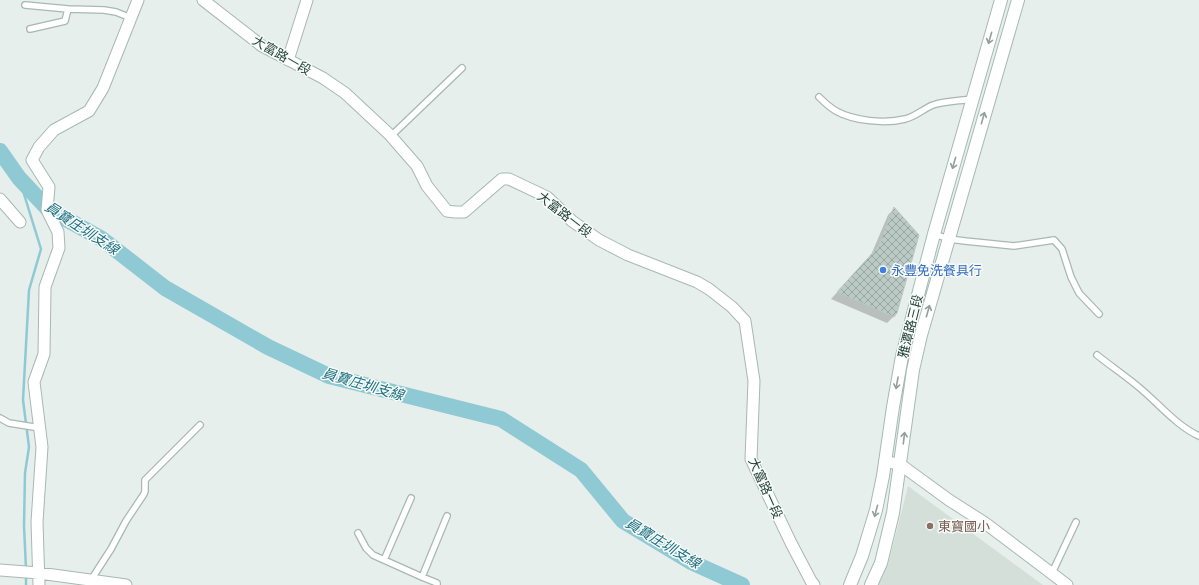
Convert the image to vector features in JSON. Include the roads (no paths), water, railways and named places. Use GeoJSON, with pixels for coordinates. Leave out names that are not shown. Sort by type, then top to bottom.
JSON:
{"type":"FeatureCollection","features":[{"type":"Feature","properties":{"kind":"street"},"geometry":{"type":"LineString","coordinates":[[39,585],[37,522],[42,447],[34,382],[44,354],[45,287],[59,248],[58,232],[47,210],[49,187],[32,160],[40,147],[54,130],[89,111],[103,88],[138,0]]}},
{"type":"Feature","properties":{"kind":"street","name":"大富路一段"},"geometry":{"type":"LineString","coordinates":[[202,0],[262,46],[323,78],[344,93],[390,136],[417,166],[427,186],[447,211],[464,212],[502,179],[509,179],[546,197],[572,221],[599,240],[628,254],[697,282],[709,289],[732,307],[745,321],[754,381],[751,459],[791,543],[814,585]]}},
{"type":"Feature","properties":{"kind":"street"},"geometry":{"type":"LineString","coordinates":[[288,60],[306,0]]}},
{"type":"Feature","properties":{"kind":"street","name":"雅潭路三段"},"geometry":{"type":"LineString","coordinates":[[850,585],[862,556],[876,510],[885,461],[892,407],[902,356],[934,234],[1001,0]]}},
{"type":"Feature","properties":{"kind":"street","name":"雅潭路三段"},"geometry":{"type":"LineString","coordinates":[[871,585],[880,563],[893,513],[901,465],[913,370],[921,335],[1018,0]]}},
{"type":"Feature","properties":{"kind":"street"},"geometry":{"type":"LineString","coordinates":[[0,199],[20,222]]}},
{"type":"Feature","properties":{"kind":"street"},"geometry":{"type":"LineString","coordinates":[[885,461],[901,465],[984,523],[1067,585]]}},
{"type":"Feature","properties":{"kind":"street"},"geometry":{"type":"LineString","coordinates":[[862,556],[880,563]]}},
{"type":"Feature","properties":{"kind":"street"},"geometry":{"type":"LineString","coordinates":[[0,570],[39,573],[126,585]]}},
{"type":"Feature","properties":{"kind":"lane"},"geometry":{"type":"LineString","coordinates":[[25,5],[68,9],[104,10],[116,12],[131,18]]}},
{"type":"Feature","properties":{"kind":"lane"},"geometry":{"type":"LineString","coordinates":[[30,29],[64,21],[68,9]]}},
{"type":"Feature","properties":{"kind":"lane"},"geometry":{"type":"LineString","coordinates":[[390,136],[462,68]]}},
{"type":"Feature","properties":{"kind":"lane"},"geometry":{"type":"LineString","coordinates":[[819,97],[827,105],[837,111],[869,121],[906,119],[932,105],[972,99]]}},
{"type":"Feature","properties":{"kind":"lane"},"geometry":{"type":"LineString","coordinates":[[934,234],[948,239],[1014,246],[1054,240],[1062,249],[1071,277],[1080,293],[1099,314]]}},
{"type":"Feature","properties":{"kind":"lane"},"geometry":{"type":"LineString","coordinates":[[1097,356],[1140,388],[1179,423],[1192,433],[1199,436]]}},
{"type":"Feature","properties":{"kind":"lane"},"geometry":{"type":"LineString","coordinates":[[0,418],[9,423],[40,428]]}},
{"type":"Feature","properties":{"kind":"lane"},"geometry":{"type":"LineString","coordinates":[[91,580],[144,494],[145,480],[200,425]]}},
{"type":"Feature","properties":{"kind":"lane"},"geometry":{"type":"LineString","coordinates":[[384,560],[411,498]]}},
{"type":"Feature","properties":{"kind":"lane"},"geometry":{"type":"LineString","coordinates":[[422,577],[447,516]]}},
{"type":"Feature","properties":{"kind":"lane"},"geometry":{"type":"LineString","coordinates":[[1052,573],[1076,522]]}},
{"type":"Feature","properties":{"kind":"lane"},"geometry":{"type":"LineString","coordinates":[[358,533],[366,548],[373,555],[438,584],[437,585]]}},
{"type":"Feature","properties":{"kind":"waterway","name":"員寶庄圳支線"},"geometry":{"type":"LineString","coordinates":[[0,151],[19,178],[48,209],[102,239],[165,288],[268,347],[329,376],[501,419],[581,470],[623,521],[691,562],[742,585]]}},
{"type":"Feature","properties":{"kind":"waterway"},"geometry":{"type":"LineString","coordinates":[[19,178],[41,249],[29,290],[23,400],[29,447],[25,473],[24,526],[26,569]]}},
{"type":"Feature","properties":{"kind":"waterway"},"geometry":{"type":"LineString","coordinates":[[26,576],[26,585]]}},
{"type":"Feature","properties":{"kind":"place","name":"永豐免洗餐具行"},"geometry":{"type":"Point","coordinates":[883,270]}},
{"type":"Feature","properties":{"kind":"place","name":"東寶國小"},"geometry":{"type":"Point","coordinates":[930,526]}}]}
